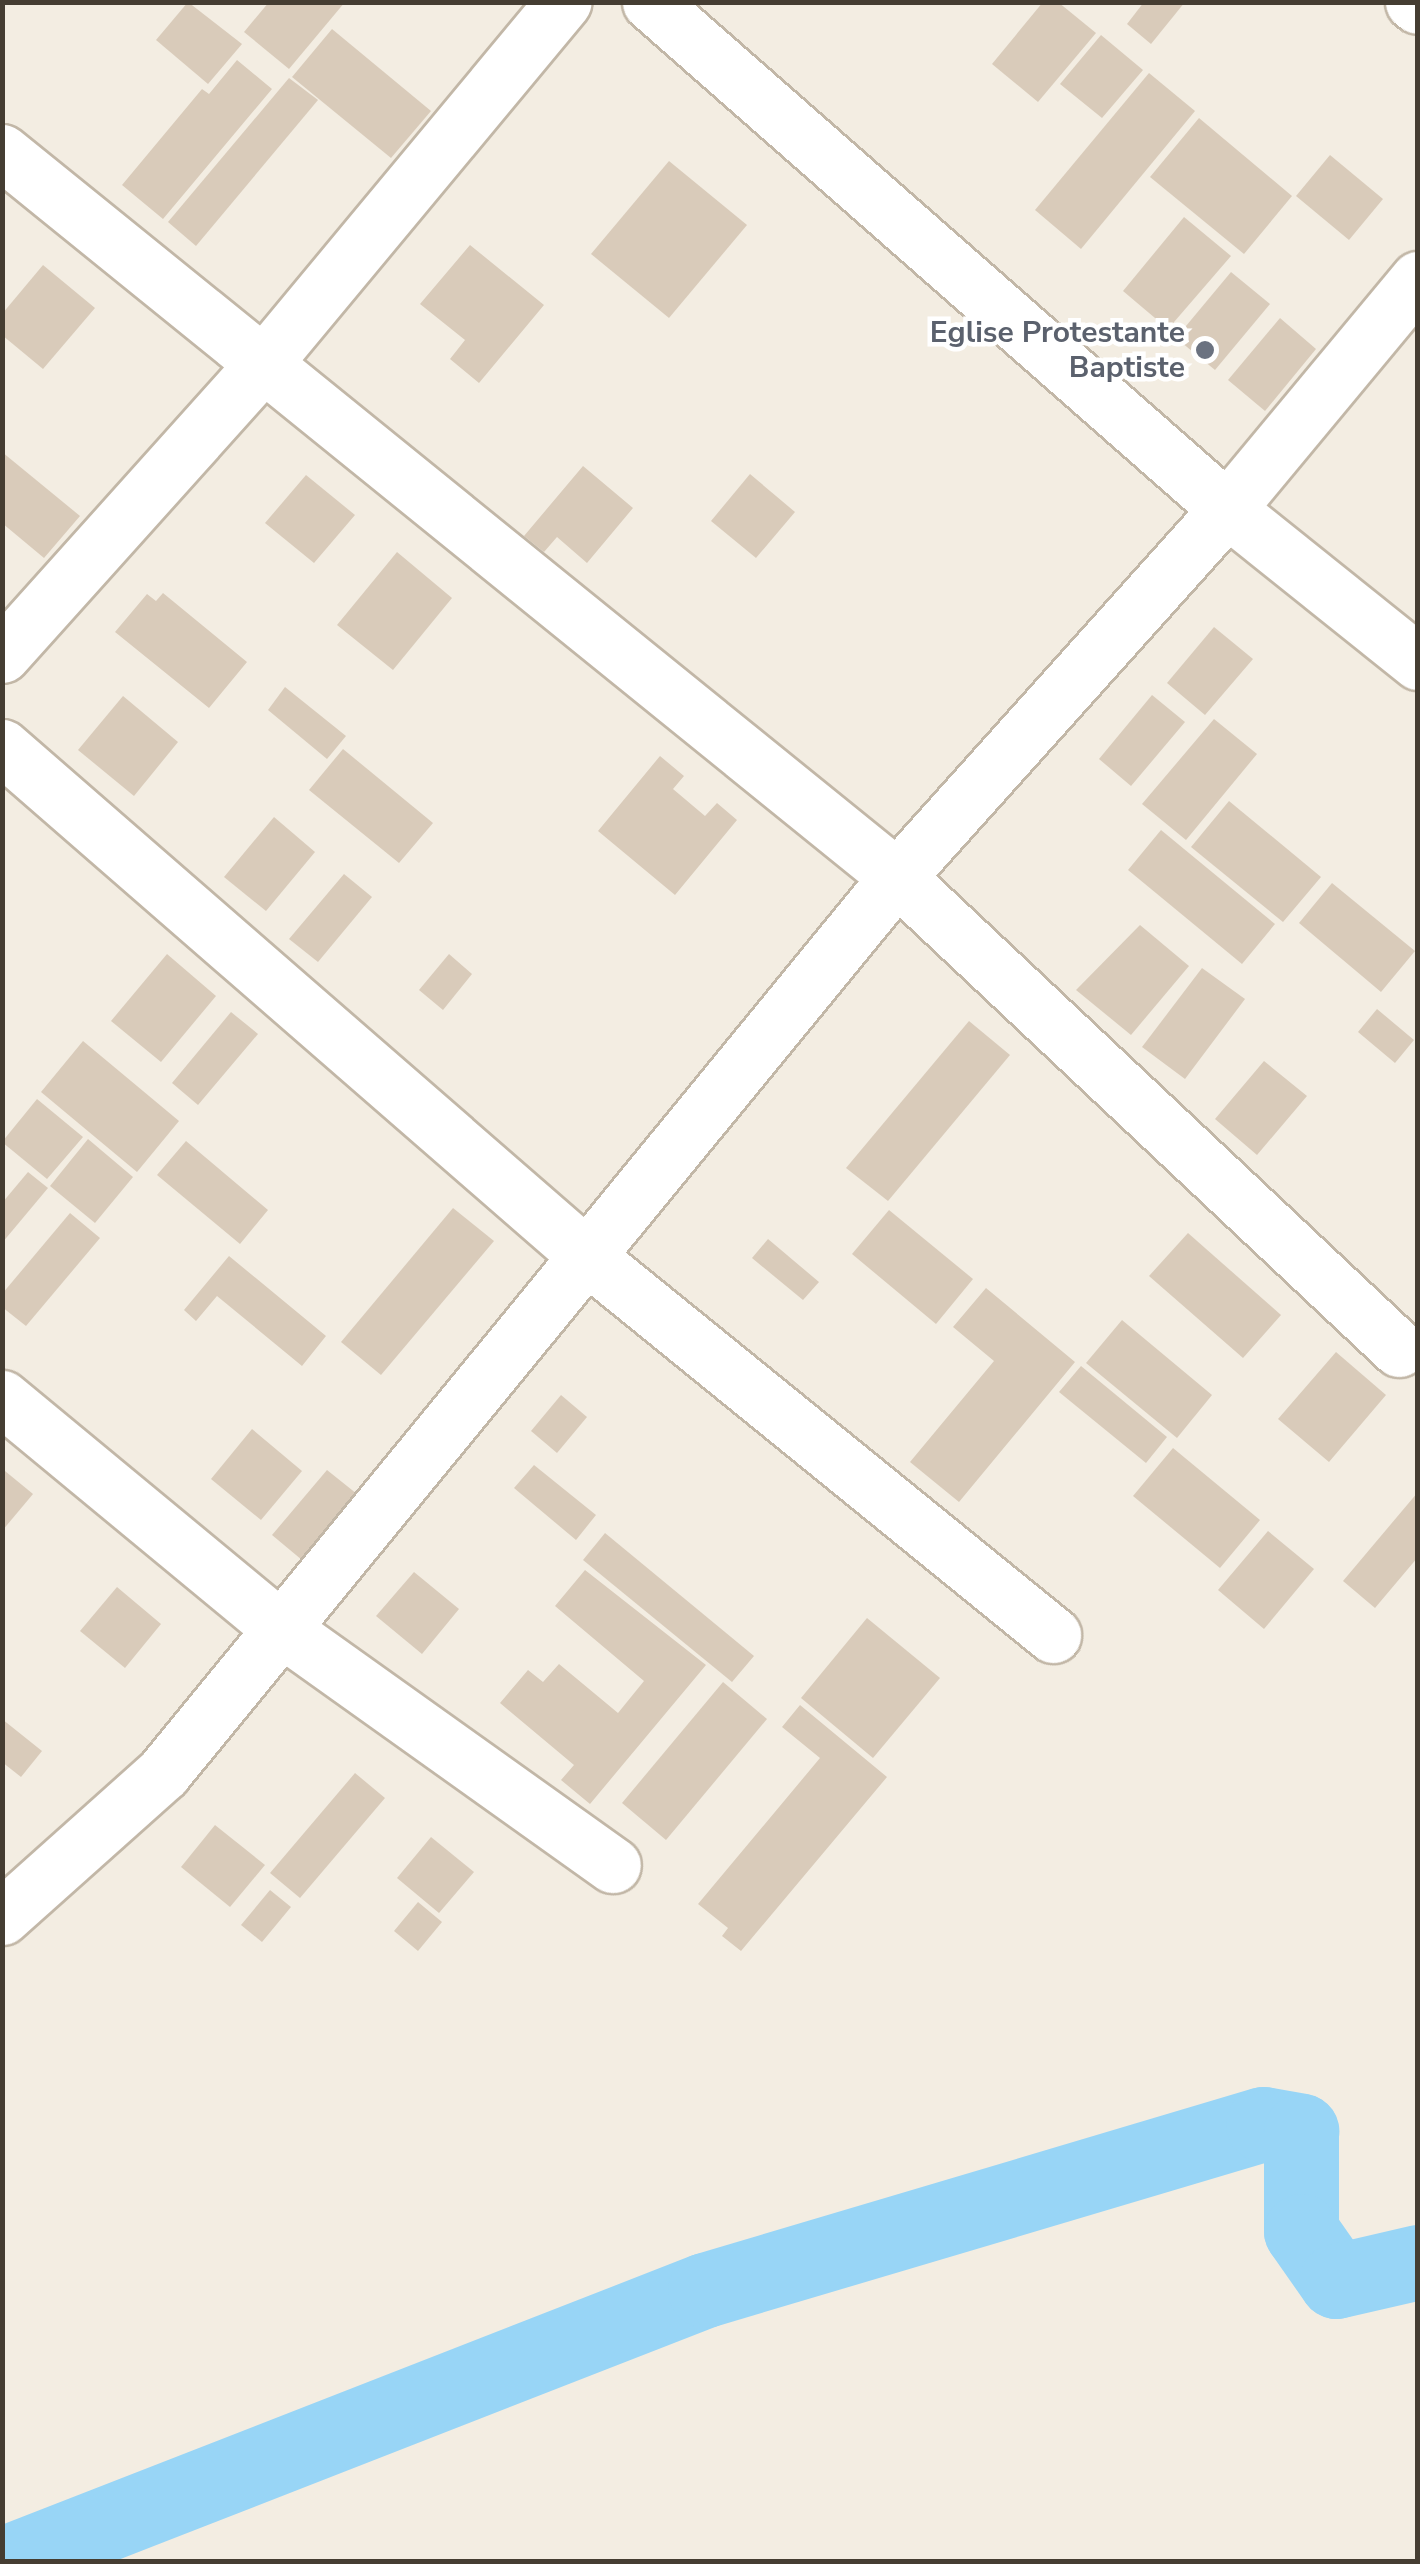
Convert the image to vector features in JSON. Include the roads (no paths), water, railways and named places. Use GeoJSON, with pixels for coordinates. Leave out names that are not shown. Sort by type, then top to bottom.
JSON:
{"type":"FeatureCollection","features":[{"type":"Feature","properties":{"kind":"street"},"geometry":{"type":"LineString","coordinates":[[2,655],[262,364],[563,2]]}},
{"type":"Feature","properties":{"kind":"street"},"geometry":{"type":"LineString","coordinates":[[650,2],[1227,510],[1418,662]]}},
{"type":"Feature","properties":{"kind":"street"},"geometry":{"type":"LineString","coordinates":[[2,152],[897,877],[1398,1349]]}},
{"type":"Feature","properties":{"kind":"street"},"geometry":{"type":"LineString","coordinates":[[2,1917],[163,1774],[279,1627],[589,1258],[897,877],[1227,510],[1418,280]]}},
{"type":"Feature","properties":{"kind":"street"},"geometry":{"type":"LineString","coordinates":[[2,747],[589,1258],[1053,1635]]}},
{"type":"Feature","properties":{"kind":"street"},"geometry":{"type":"LineString","coordinates":[[2,1398],[279,1627],[613,1864]]}},
{"type":"Feature","properties":{"kind":"waterway"},"geometry":{"type":"LineString","coordinates":[[8,2562],[705,2290],[1263,2124],[1301,2131],[1301,2231],[1336,2281],[1418,2262]]}},
{"type":"Feature","properties":{"kind":"place","name":"Eglise Protestante Baptiste"},"geometry":{"type":"Point","coordinates":[1205,350]}}]}
